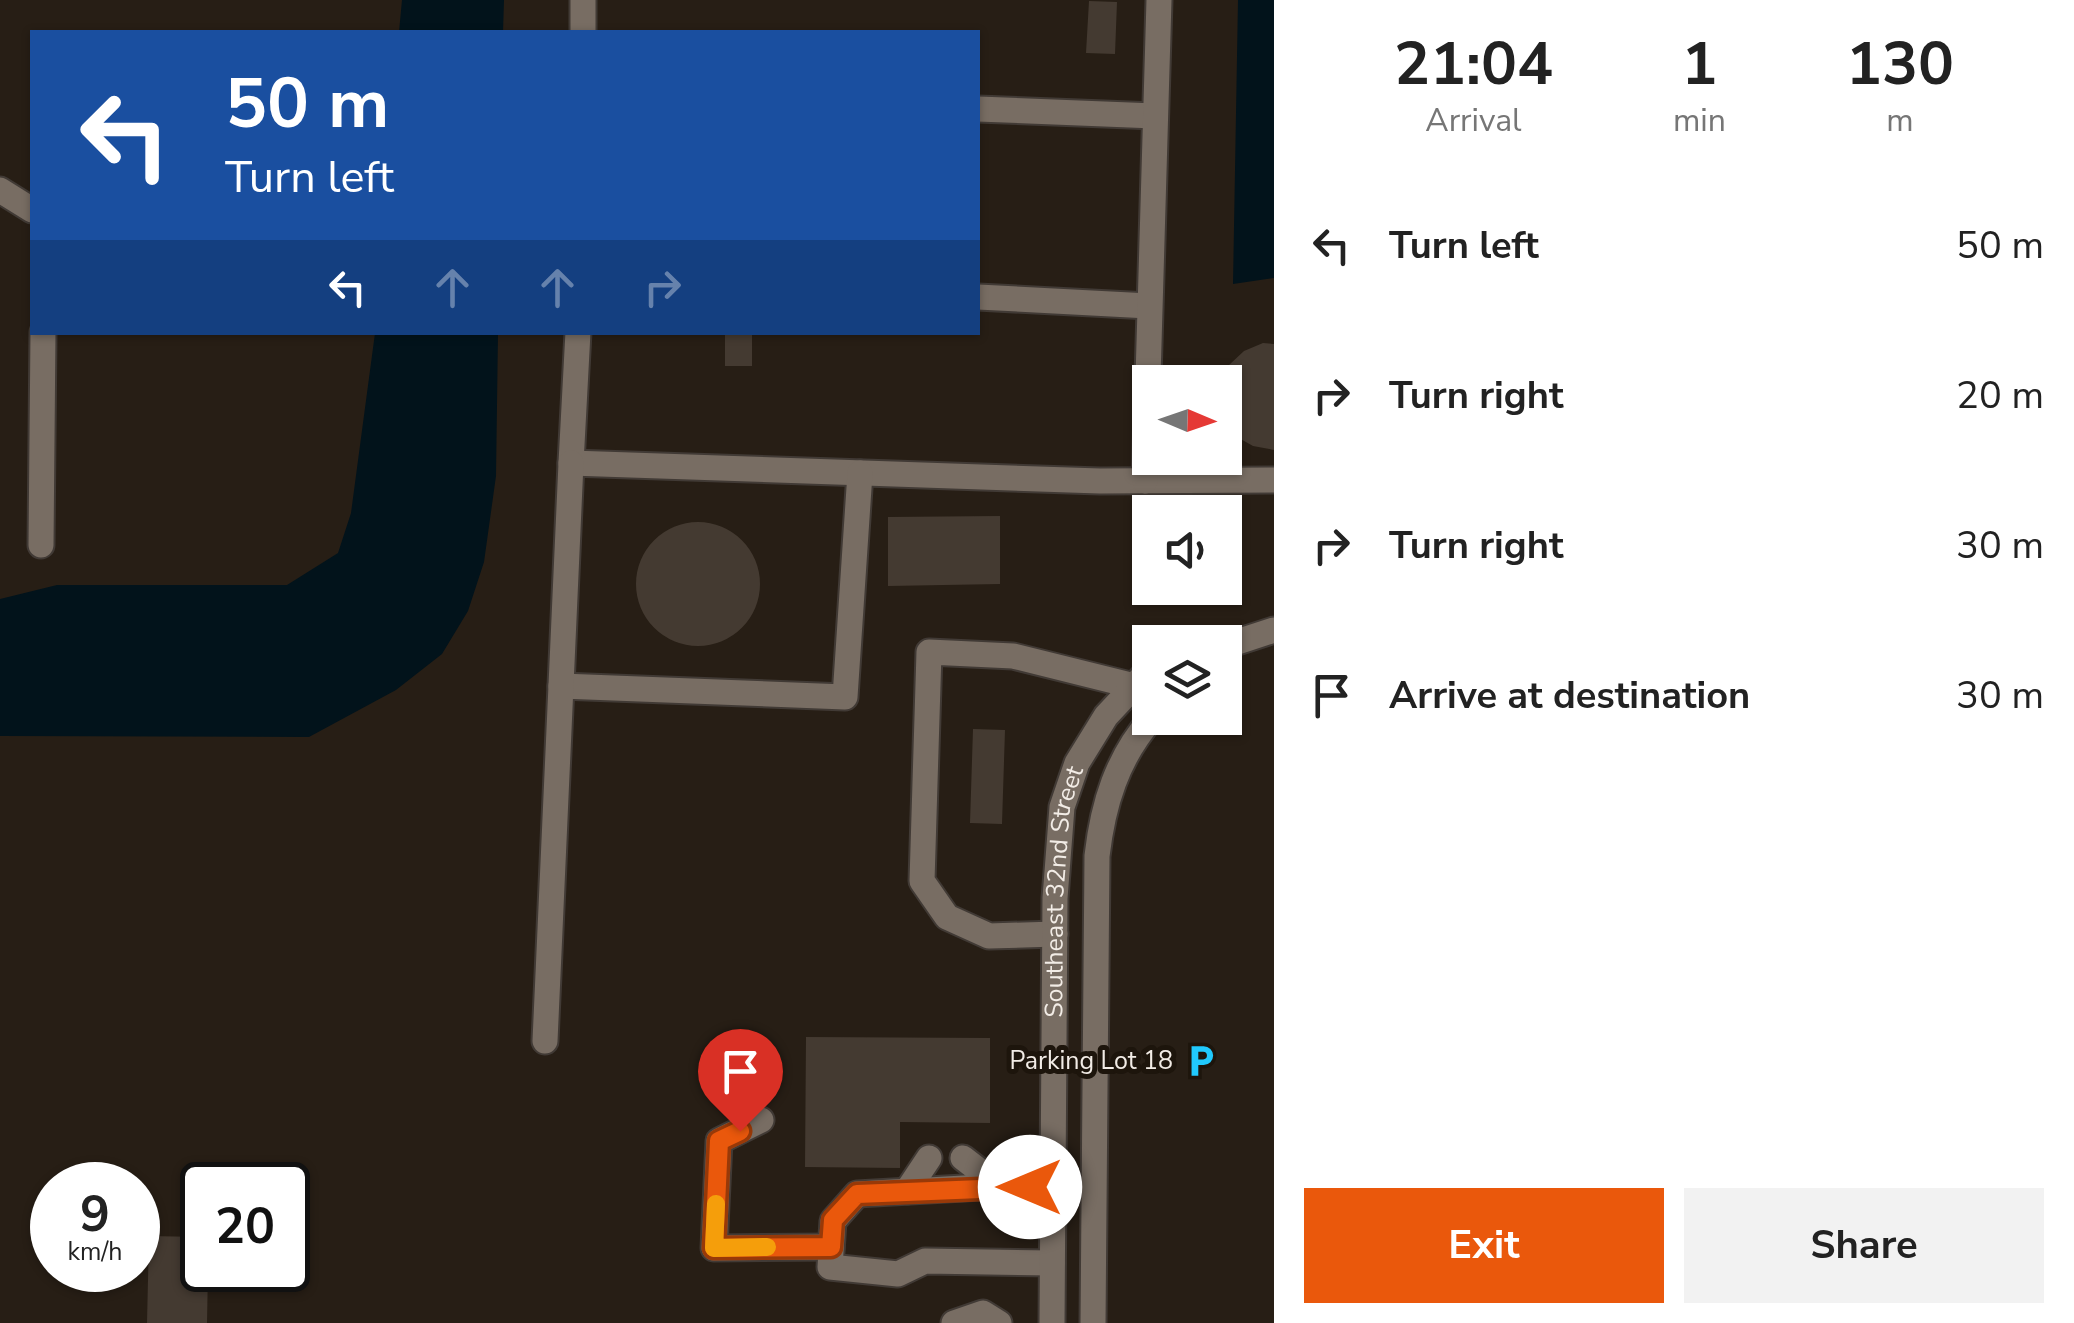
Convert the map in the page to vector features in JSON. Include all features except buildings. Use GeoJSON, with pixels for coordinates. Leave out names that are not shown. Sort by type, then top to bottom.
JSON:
{"type":"FeatureCollection","features":[{"type":"Feature","properties":{"kind":"street"},"geometry":{"type":"LineString","coordinates":[[583,0],[583,30]]}},
{"type":"Feature","properties":{"kind":"street"},"geometry":{"type":"LineString","coordinates":[[1144,481],[1158,0]]}},
{"type":"Feature","properties":{"kind":"street"},"geometry":{"type":"LineString","coordinates":[[980,109],[1155,116]]}},
{"type":"Feature","properties":{"kind":"street"},"geometry":{"type":"LineString","coordinates":[[0,190],[30,209]]}},
{"type":"Feature","properties":{"kind":"street"},"geometry":{"type":"LineString","coordinates":[[980,297],[1150,306]]}},
{"type":"Feature","properties":{"kind":"street"},"geometry":{"type":"LineString","coordinates":[[41,545],[43,335]]}},
{"type":"Feature","properties":{"kind":"street"},"geometry":{"type":"LineString","coordinates":[[545,1041],[578,335]]}},
{"type":"Feature","properties":{"kind":"street"},"geometry":{"type":"LineString","coordinates":[[571,463],[1144,481],[1274,480]]}},
{"type":"Feature","properties":{"kind":"street"},"geometry":{"type":"LineString","coordinates":[[561,686],[845,697],[860,473]]}},
{"type":"Feature","properties":{"kind":"street"},"geometry":{"type":"LineString","coordinates":[[1242,642],[1274,630]]}},
{"type":"Feature","properties":{"kind":"street"},"geometry":{"type":"LineString","coordinates":[[1055,934],[990,936],[947,917],[922,881],[929,652],[1013,656],[1132,676]]}},
{"type":"Feature","properties":{"kind":"street","name":"Southeast 32nd Street"},"geometry":{"type":"LineString","coordinates":[[1052,1323],[1055,934],[1062,807],[1077,763],[1132,688]]}},
{"type":"Feature","properties":{"kind":"street","name":"Southeast 32nd Street"},"geometry":{"type":"LineString","coordinates":[[1093,1323],[1096,856],[1102,813],[1116,772],[1141,735]]}},
{"type":"Feature","properties":{"kind":"street"},"geometry":{"type":"LineString","coordinates":[[761,1120],[719,1141],[714,1248],[831,1247]]}},
{"type":"Feature","properties":{"kind":"street"},"geometry":{"type":"LineString","coordinates":[[906,1191],[929,1158]]}},
{"type":"Feature","properties":{"kind":"street"},"geometry":{"type":"LineString","coordinates":[[964,1158],[998,1186]]}},
{"type":"Feature","properties":{"kind":"street"},"geometry":{"type":"LineString","coordinates":[[1052,1263],[925,1260],[898,1274],[830,1266],[833,1220],[857,1194],[1053,1187]]}},
{"type":"Feature","properties":{"kind":"street"},"geometry":{"type":"LineString","coordinates":[[954,1323],[982,1313],[999,1323]]}},
{"type":"Feature","properties":{"kind":"shaded area"},"geometry":{"type":"Polygon","coordinates":[[[402,0],[504,0],[503,30],[399,30],[402,0]]]}},
{"type":"Feature","properties":{"kind":"shaded area"},"geometry":{"type":"Polygon","coordinates":[[[1238,0],[1274,0],[1274,278],[1233,284],[1238,0]]]}},
{"type":"Feature","properties":{"kind":"shaded area"},"geometry":{"type":"Polygon","coordinates":[[[375,335],[498,335],[496,476],[484,562],[468,611],[442,654],[396,690],[309,737],[0,736],[0,599],[57,585],[287,585],[338,553],[351,513],[375,335]]]}},
{"type":"Feature","properties":{"kind":"slow traffic"},"geometry":{"type":"LineString","coordinates":[[716,1204],[714,1248],[767,1247]]}},
{"type":"Feature","properties":{"kind":"place","name":"Parking Lot 18"},"geometry":{"type":"Point","coordinates":[1201,1061]}},
{"type":"Feature","properties":{"kind":"route"},"geometry":{"type":"LineString","coordinates":[[740,1131],[719,1141],[714,1248],[831,1247],[833,1220],[857,1194],[1030,1187]]}}]}
